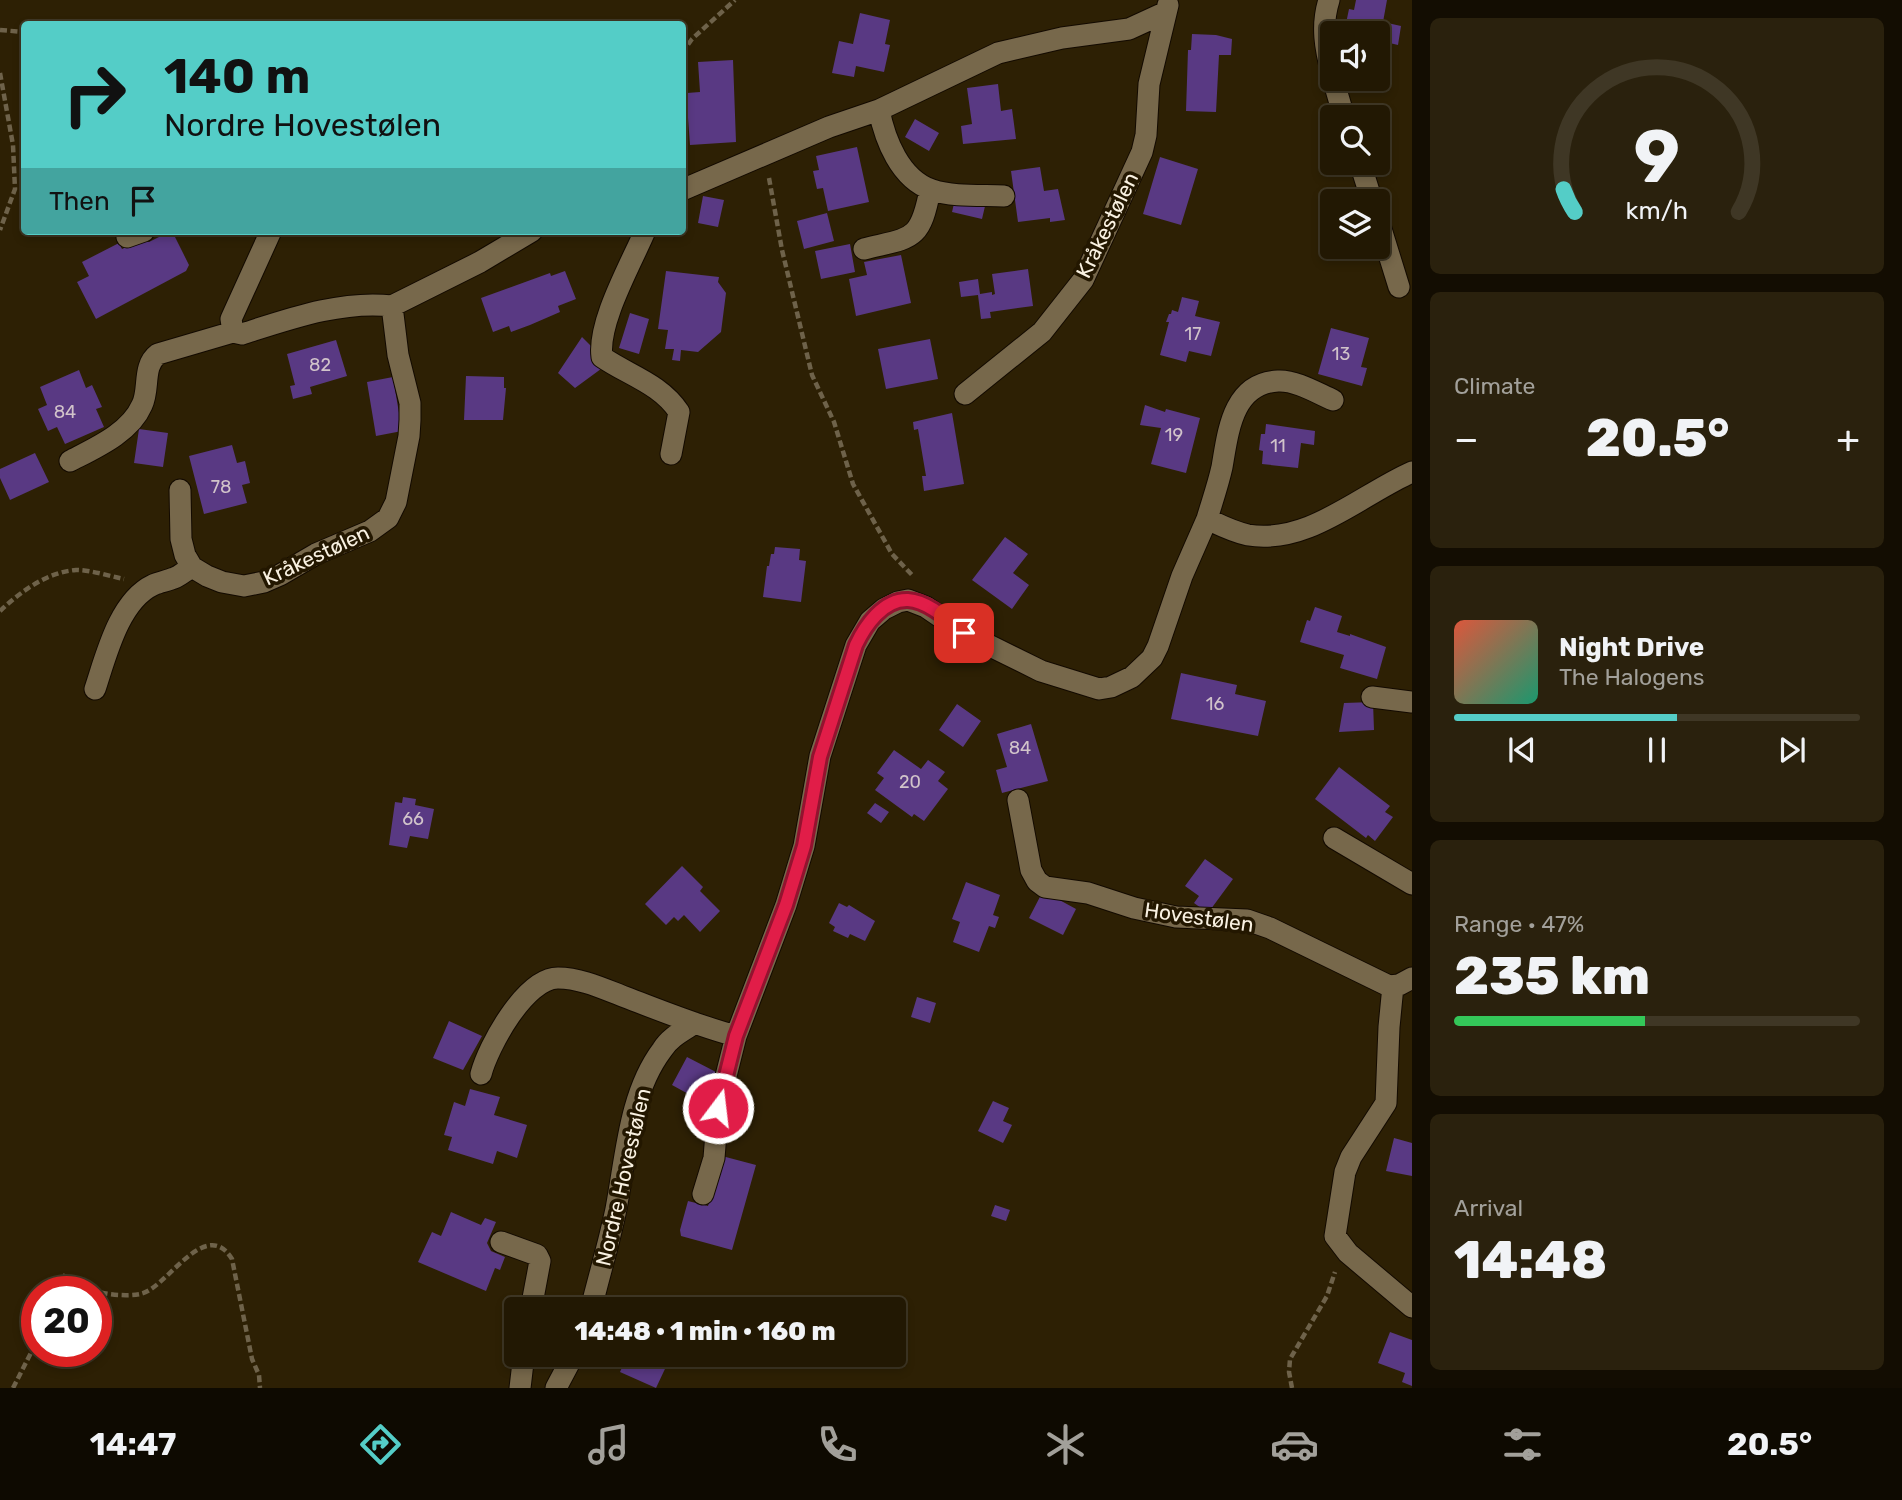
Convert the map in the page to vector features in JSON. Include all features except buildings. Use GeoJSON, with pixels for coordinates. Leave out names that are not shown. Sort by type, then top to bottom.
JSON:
{"type":"FeatureCollection","features":[{"type":"Feature","properties":{"kind":"lane"},"geometry":{"type":"LineString","coordinates":[[1324,21],[1329,0]]}},
{"type":"Feature","properties":{"kind":"lane","name":"Kråkestølen"},"geometry":{"type":"LineString","coordinates":[[686,188],[828,127],[879,110],[998,53],[1062,38],[1129,29],[1168,6]]}},
{"type":"Feature","properties":{"kind":"lane","name":"Kråkestølen"},"geometry":{"type":"LineString","coordinates":[[965,394],[1042,332],[1083,280],[1142,152],[1146,135],[1149,84],[1168,6]]}},
{"type":"Feature","properties":{"kind":"lane"},"geometry":{"type":"LineString","coordinates":[[879,110],[887,138],[901,167],[920,185],[930,190],[1004,196]]}},
{"type":"Feature","properties":{"kind":"lane"},"geometry":{"type":"LineString","coordinates":[[864,249],[904,239],[914,233],[920,227],[930,190]]}},
{"type":"Feature","properties":{"kind":"lane"},"geometry":{"type":"LineString","coordinates":[[233,332],[231,320],[269,235]]}},
{"type":"Feature","properties":{"kind":"lane"},"geometry":{"type":"LineString","coordinates":[[70,461],[101,445],[137,414],[146,395],[152,358],[158,354],[233,332],[242,334],[307,315],[378,304],[392,306],[481,262],[525,235]]}},
{"type":"Feature","properties":{"kind":"lane"},"geometry":{"type":"LineString","coordinates":[[643,235],[603,329],[600,347],[602,357],[657,389],[672,401],[679,412],[671,454]]}},
{"type":"Feature","properties":{"kind":"lane"},"geometry":{"type":"LineString","coordinates":[[1390,258],[1399,287]]}},
{"type":"Feature","properties":{"kind":"lane","name":"Kråkestølen"},"geometry":{"type":"LineString","coordinates":[[192,567],[222,582],[244,586],[264,582],[317,554],[370,531],[387,518],[396,502],[410,420],[410,403],[398,355],[392,306]]}},
{"type":"Feature","properties":{"kind":"lane"},"geometry":{"type":"LineString","coordinates":[[703,1194],[714,1158],[718,1108],[736,1036],[786,905],[804,846],[820,757],[856,645],[870,621],[884,609],[908,600],[926,607],[964,633],[1041,671],[1088,687],[1111,687],[1144,668],[1158,646],[1182,576],[1207,519],[1222,469],[1230,422],[1246,395],[1266,383],[1278,381],[1311,390],[1333,400]]}},
{"type":"Feature","properties":{"kind":"lane"},"geometry":{"type":"LineString","coordinates":[[1207,519],[1248,535],[1289,534],[1311,526],[1412,472]]}},
{"type":"Feature","properties":{"kind":"lane"},"geometry":{"type":"LineString","coordinates":[[95,689],[111,638],[139,594],[152,585],[174,578],[192,567],[185,555],[181,539],[180,490]]}},
{"type":"Feature","properties":{"kind":"lane"},"geometry":{"type":"LineString","coordinates":[[1372,697],[1412,702]]}},
{"type":"Feature","properties":{"kind":"lane","name":"Hovestølen"},"geometry":{"type":"LineString","coordinates":[[1018,800],[1031,870],[1037,881],[1045,887],[1088,893],[1134,908],[1176,916],[1247,920],[1270,928],[1389,986],[1403,982]]}},
{"type":"Feature","properties":{"kind":"lane"},"geometry":{"type":"LineString","coordinates":[[1334,838],[1412,884]]}},
{"type":"Feature","properties":{"kind":"lane"},"geometry":{"type":"LineString","coordinates":[[481,1074],[489,1049],[502,1027],[535,988],[556,978],[586,982],[736,1036]]}},
{"type":"Feature","properties":{"kind":"lane","name":"Hovestølen"},"geometry":{"type":"LineString","coordinates":[[1339,1244],[1335,1236],[1345,1172],[1351,1157],[1386,1103],[1389,1027],[1403,982]]}},
{"type":"Feature","properties":{"kind":"lane","name":"Nordre Hovestølen"},"geometry":{"type":"LineString","coordinates":[[594,1297],[642,1086],[662,1048],[695,1023]]}},
{"type":"Feature","properties":{"kind":"lane"},"geometry":{"type":"LineString","coordinates":[[501,1242],[537,1255],[540,1261],[533,1297]]}},
{"type":"Feature","properties":{"kind":"lane"},"geometry":{"type":"LineString","coordinates":[[1339,1244],[1412,1307]]}},
{"type":"Feature","properties":{"kind":"lane"},"geometry":{"type":"LineString","coordinates":[[520,1388],[522,1367]]}},
{"type":"Feature","properties":{"kind":"lane"},"geometry":{"type":"LineString","coordinates":[[555,1388],[567,1367]]}},
{"type":"Feature","properties":{"kind":"path"},"geometry":{"type":"LineString","coordinates":[[686,47],[735,0]]}},
{"type":"Feature","properties":{"kind":"path"},"geometry":{"type":"LineString","coordinates":[[0,30],[21,32]]}},
{"type":"Feature","properties":{"kind":"path"},"geometry":{"type":"LineString","coordinates":[[0,73],[13,145],[15,189],[0,230]]}},
{"type":"Feature","properties":{"kind":"path"},"geometry":{"type":"LineString","coordinates":[[765,155],[782,250],[812,375],[834,422],[853,484],[892,554],[927,591],[926,607]]}},
{"type":"Feature","properties":{"kind":"path"},"geometry":{"type":"LineString","coordinates":[[0,611],[22,591],[56,574],[77,570],[152,585]]}},
{"type":"Feature","properties":{"kind":"path"},"geometry":{"type":"LineString","coordinates":[[1292,1388],[1290,1359],[1327,1296],[1335,1275],[1339,1244]]}},
{"type":"Feature","properties":{"kind":"path"},"geometry":{"type":"LineString","coordinates":[[112,1293],[143,1294],[154,1288],[186,1257],[209,1245],[226,1250],[232,1259],[260,1388]]}},
{"type":"Feature","properties":{"kind":"path"},"geometry":{"type":"LineString","coordinates":[[13,1388],[24,1367]]}},
{"type":"Feature","properties":{"kind":"route"},"geometry":{"type":"LineString","coordinates":[[718,1108],[736,1036],[786,905],[804,846],[820,757],[856,645],[864,629],[884,609],[908,600],[942,616],[964,633]]}}]}
